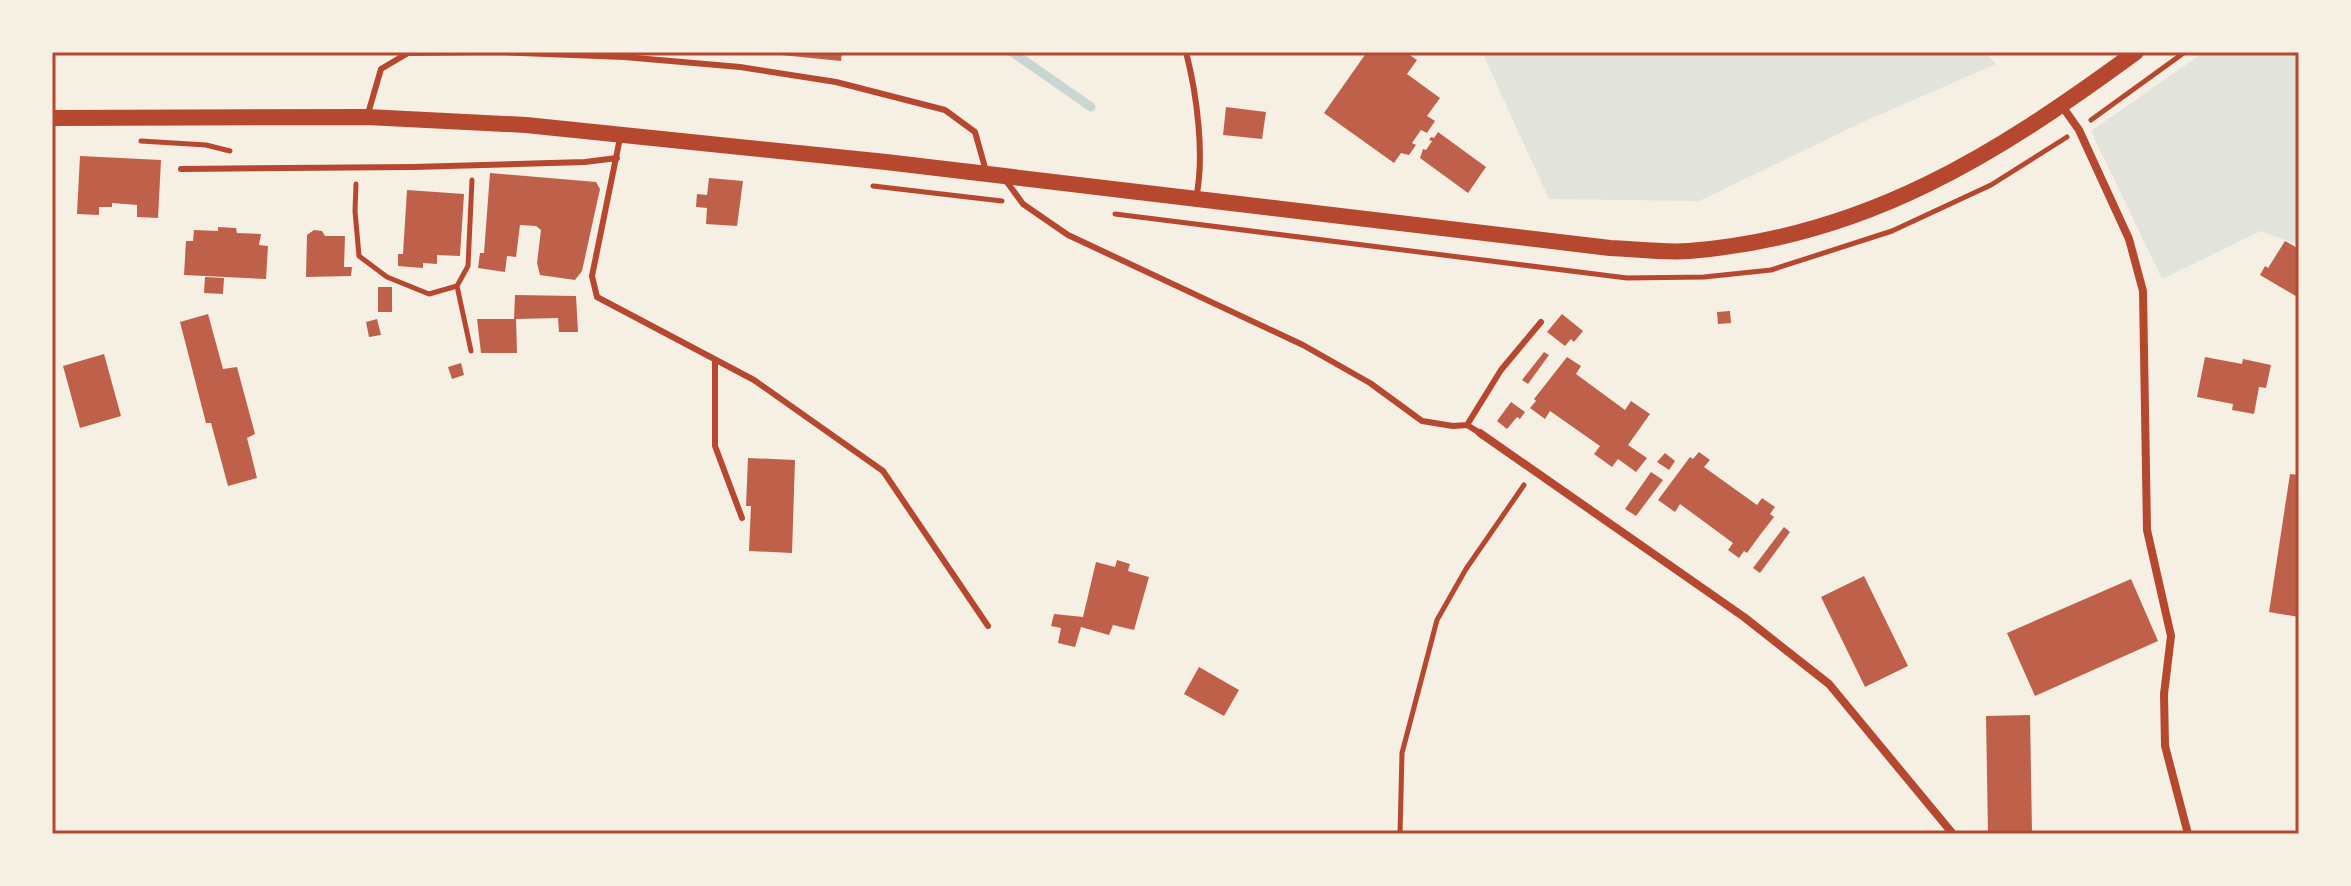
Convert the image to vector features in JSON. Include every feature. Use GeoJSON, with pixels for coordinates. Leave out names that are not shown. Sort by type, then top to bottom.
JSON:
{"type":"FeatureCollection","features":[{"type":"Feature","properties":{"kind":"main road"},"geometry":{"type":"LineString","coordinates":[[52,118],[367,117],[526,125],[995,175],[1610,248],[1686,252],[1802,233],[1858,215],[1921,189],[1984,156],[2062,106],[2136,52]]}},
{"type":"Feature","properties":{"kind":"street"},"geometry":{"type":"LineString","coordinates":[[2062,106],[2079,130],[2129,239],[2143,291],[2147,530],[2171,636],[2164,694],[2165,746],[2188,834]]}},
{"type":"Feature","properties":{"kind":"street"},"geometry":{"type":"LineString","coordinates":[[1480,433],[1744,617],[1829,684],[1953,834]]}},
{"type":"Feature","properties":{"kind":"lane"},"geometry":{"type":"LineString","coordinates":[[1186,52],[1195,89],[1201,174],[1196,198]]}},
{"type":"Feature","properties":{"kind":"lane"},"geometry":{"type":"LineString","coordinates":[[367,117],[381,69],[408,53],[608,56],[740,67],[836,82],[945,110],[975,132],[995,175],[1023,204],[1068,235],[1303,345],[1370,383],[1422,421],[1467,425],[1480,433]]}},
{"type":"Feature","properties":{"kind":"lane"},"geometry":{"type":"LineString","coordinates":[[621,134],[592,276],[597,297],[754,380],[883,471],[988,626]]}},
{"type":"Feature","properties":{"kind":"lane"},"geometry":{"type":"LineString","coordinates":[[181,169],[585,162],[617,158]]}},
{"type":"Feature","properties":{"kind":"lane"},"geometry":{"type":"LineString","coordinates":[[1467,425],[1501,370],[1541,322]]}},
{"type":"Feature","properties":{"kind":"lane"},"geometry":{"type":"LineString","coordinates":[[715,360],[715,446],[742,518]]}},
{"type":"Feature","properties":{"kind":"path"},"geometry":{"type":"LineString","coordinates":[[2079,130],[2185,52]]}},
{"type":"Feature","properties":{"kind":"path"},"geometry":{"type":"LineString","coordinates":[[148,143],[225,148]]}},
{"type":"Feature","properties":{"kind":"path"},"geometry":{"type":"LineString","coordinates":[[471,351],[457,286],[468,266],[473,164]]}},
{"type":"Feature","properties":{"kind":"path"},"geometry":{"type":"LineString","coordinates":[[357,167],[355,211],[359,256],[387,277],[429,294],[457,286]]}},
{"type":"Feature","properties":{"kind":"path"},"geometry":{"type":"LineString","coordinates":[[1400,834],[1402,753],[1437,620],[1466,569],[1534,470]]}},
{"type":"Feature","properties":{"kind":"shaded area"},"geometry":{"type":"Polygon","coordinates":[[[1482,52],[1984,52],[1996,64],[1863,122],[1699,201],[1549,199],[1482,52]]]}},
{"type":"Feature","properties":{"kind":"shaded area"},"geometry":{"type":"Polygon","coordinates":[[[2204,52],[2299,52],[2299,245],[2261,231],[2162,279],[2091,131],[2204,52]]]}},
{"type":"Feature","properties":{"kind":"building"},"geometry":{"type":"Polygon","coordinates":[[[782,52],[842,52],[841,61],[781,55],[782,52]]]}},
{"type":"Feature","properties":{"kind":"building"},"geometry":{"type":"Polygon","coordinates":[[[1367,52],[1405,52],[1417,60],[1407,74],[1440,98],[1427,116],[1435,121],[1427,133],[1421,130],[1412,143],[1416,145],[1409,155],[1401,153],[1394,163],[1324,113],[1367,52]]]}},
{"type":"Feature","properties":{"kind":"building"},"geometry":{"type":"Polygon","coordinates":[[[1226,107],[1266,112],[1262,139],[1223,135],[1226,107]]]}},
{"type":"Feature","properties":{"kind":"building"},"geometry":{"type":"Polygon","coordinates":[[[1438,132],[1486,167],[1468,193],[1420,158],[1423,149],[1426,150],[1432,141],[1429,140],[1431,137],[1434,138],[1438,132]]]}},
{"type":"Feature","properties":{"kind":"building"},"geometry":{"type":"Polygon","coordinates":[[[80,156],[161,160],[158,218],[137,217],[137,205],[112,203],[112,207],[99,207],[99,215],[77,214],[80,156]]]}},
{"type":"Feature","properties":{"kind":"building"},"geometry":{"type":"Polygon","coordinates":[[[490,173],[596,182],[600,189],[582,271],[575,280],[540,275],[537,263],[541,230],[536,226],[520,225],[516,257],[507,256],[505,272],[478,268],[480,253],[484,253],[490,173]]]}},
{"type":"Feature","properties":{"kind":"building"},"geometry":{"type":"Polygon","coordinates":[[[709,178],[743,181],[737,226],[706,224],[707,208],[696,207],[697,194],[707,195],[709,178]]]}},
{"type":"Feature","properties":{"kind":"building"},"geometry":{"type":"Polygon","coordinates":[[[407,190],[464,194],[460,256],[437,255],[437,264],[423,263],[423,268],[398,266],[398,254],[403,254],[407,190]]]}},
{"type":"Feature","properties":{"kind":"building"},"geometry":{"type":"Polygon","coordinates":[[[218,227],[236,228],[237,233],[261,234],[259,245],[268,246],[266,279],[184,275],[186,241],[193,241],[194,230],[218,231],[218,227]]]}},
{"type":"Feature","properties":{"kind":"building"},"geometry":{"type":"Polygon","coordinates":[[[314,230],[322,231],[325,236],[345,236],[344,267],[352,267],[351,276],[306,277],[307,235],[314,230]]]}},
{"type":"Feature","properties":{"kind":"building"},"geometry":{"type":"Polygon","coordinates":[[[2285,241],[2299,249],[2299,298],[2260,275],[2285,241]]]}},
{"type":"Feature","properties":{"kind":"building"},"geometry":{"type":"Polygon","coordinates":[[[205,277],[224,278],[223,294],[204,293],[205,277]]]}},
{"type":"Feature","properties":{"kind":"building"},"geometry":{"type":"Polygon","coordinates":[[[378,287],[392,287],[392,312],[378,312],[378,287]]]}},
{"type":"Feature","properties":{"kind":"building"},"geometry":{"type":"Polygon","coordinates":[[[515,295],[576,296],[578,332],[559,332],[558,318],[516,319],[517,353],[481,353],[477,319],[514,319],[515,295]]]}},
{"type":"Feature","properties":{"kind":"building"},"geometry":{"type":"Polygon","coordinates":[[[1730,311],[1731,323],[1718,324],[1717,312],[1730,311]]]}},
{"type":"Feature","properties":{"kind":"building"},"geometry":{"type":"Polygon","coordinates":[[[208,314],[223,369],[237,367],[255,434],[247,438],[257,478],[228,486],[211,423],[206,423],[180,322],[208,314]]]}},
{"type":"Feature","properties":{"kind":"building"},"geometry":{"type":"Polygon","coordinates":[[[1562,314],[1583,331],[1574,342],[1571,339],[1565,346],[1547,332],[1562,314]]]}},
{"type":"Feature","properties":{"kind":"building"},"geometry":{"type":"Polygon","coordinates":[[[377,319],[381,335],[369,337],[366,322],[377,319]]]}},
{"type":"Feature","properties":{"kind":"building"},"geometry":{"type":"Polygon","coordinates":[[[1544,352],[1549,355],[1528,384],[1522,380],[1544,352]]]}},
{"type":"Feature","properties":{"kind":"building"},"geometry":{"type":"Polygon","coordinates":[[[104,354],[121,416],[80,428],[63,366],[104,354]]]}},
{"type":"Feature","properties":{"kind":"building"},"geometry":{"type":"Polygon","coordinates":[[[1567,357],[1581,366],[1576,374],[1625,410],[1631,401],[1650,414],[1628,445],[1647,458],[1636,472],[1618,459],[1612,467],[1594,454],[1600,446],[1550,411],[1545,419],[1530,408],[1567,357]]]}},
{"type":"Feature","properties":{"kind":"building"},"geometry":{"type":"Polygon","coordinates":[[[2205,357],[2242,364],[2243,359],[2271,365],[2266,388],[2259,387],[2254,414],[2232,410],[2233,404],[2197,397],[2205,357]]]}},
{"type":"Feature","properties":{"kind":"building"},"geometry":{"type":"Polygon","coordinates":[[[461,363],[464,375],[452,379],[448,367],[461,363]]]}},
{"type":"Feature","properties":{"kind":"building"},"geometry":{"type":"Polygon","coordinates":[[[1511,402],[1525,412],[1507,429],[1497,421],[1511,402]]]}},
{"type":"Feature","properties":{"kind":"building"},"geometry":{"type":"Polygon","coordinates":[[[1699,452],[1710,460],[1704,467],[1757,505],[1762,498],[1775,507],[1770,514],[1774,517],[1747,553],[1744,551],[1739,558],[1728,550],[1733,543],[1680,504],[1675,512],[1658,500],[1690,457],[1693,459],[1699,452]]]}},
{"type":"Feature","properties":{"kind":"building"},"geometry":{"type":"Polygon","coordinates":[[[1665,453],[1675,461],[1669,470],[1657,462],[1665,453]]]}},
{"type":"Feature","properties":{"kind":"building"},"geometry":{"type":"Polygon","coordinates":[[[748,458],[795,460],[792,553],[749,551],[751,506],[746,506],[748,458]]]}},
{"type":"Feature","properties":{"kind":"building"},"geometry":{"type":"Polygon","coordinates":[[[1651,472],[1663,480],[1636,516],[1625,509],[1651,472]]]}},
{"type":"Feature","properties":{"kind":"building"},"geometry":{"type":"Polygon","coordinates":[[[2290,474],[2299,475],[2299,617],[2269,612],[2290,474]]]}},
{"type":"Feature","properties":{"kind":"building"},"geometry":{"type":"Polygon","coordinates":[[[1784,527],[1790,532],[1760,573],[1753,568],[1784,527]]]}},
{"type":"Feature","properties":{"kind":"building"},"geometry":{"type":"Polygon","coordinates":[[[1117,560],[1130,564],[1128,571],[1149,577],[1134,630],[1113,625],[1109,635],[1081,627],[1075,647],[1058,643],[1061,628],[1051,626],[1054,614],[1083,617],[1096,562],[1115,567],[1117,560]]]}},
{"type":"Feature","properties":{"kind":"building"},"geometry":{"type":"Polygon","coordinates":[[[1864,576],[1908,666],[1865,687],[1821,597],[1864,576]]]}},
{"type":"Feature","properties":{"kind":"building"},"geometry":{"type":"Polygon","coordinates":[[[2131,579],[2158,641],[2035,696],[2007,633],[2131,579]]]}},
{"type":"Feature","properties":{"kind":"building"},"geometry":{"type":"Polygon","coordinates":[[[1199,667],[1239,690],[1224,716],[1184,694],[1199,667]]]}},
{"type":"Feature","properties":{"kind":"building"},"geometry":{"type":"Polygon","coordinates":[[[2030,715],[2032,832],[1988,833],[1986,716],[2030,715]]]}},
{"type":"Feature","properties":{"kind":"waterway"},"geometry":{"type":"LineString","coordinates":[[1012,52],[1091,107]]}}]}
